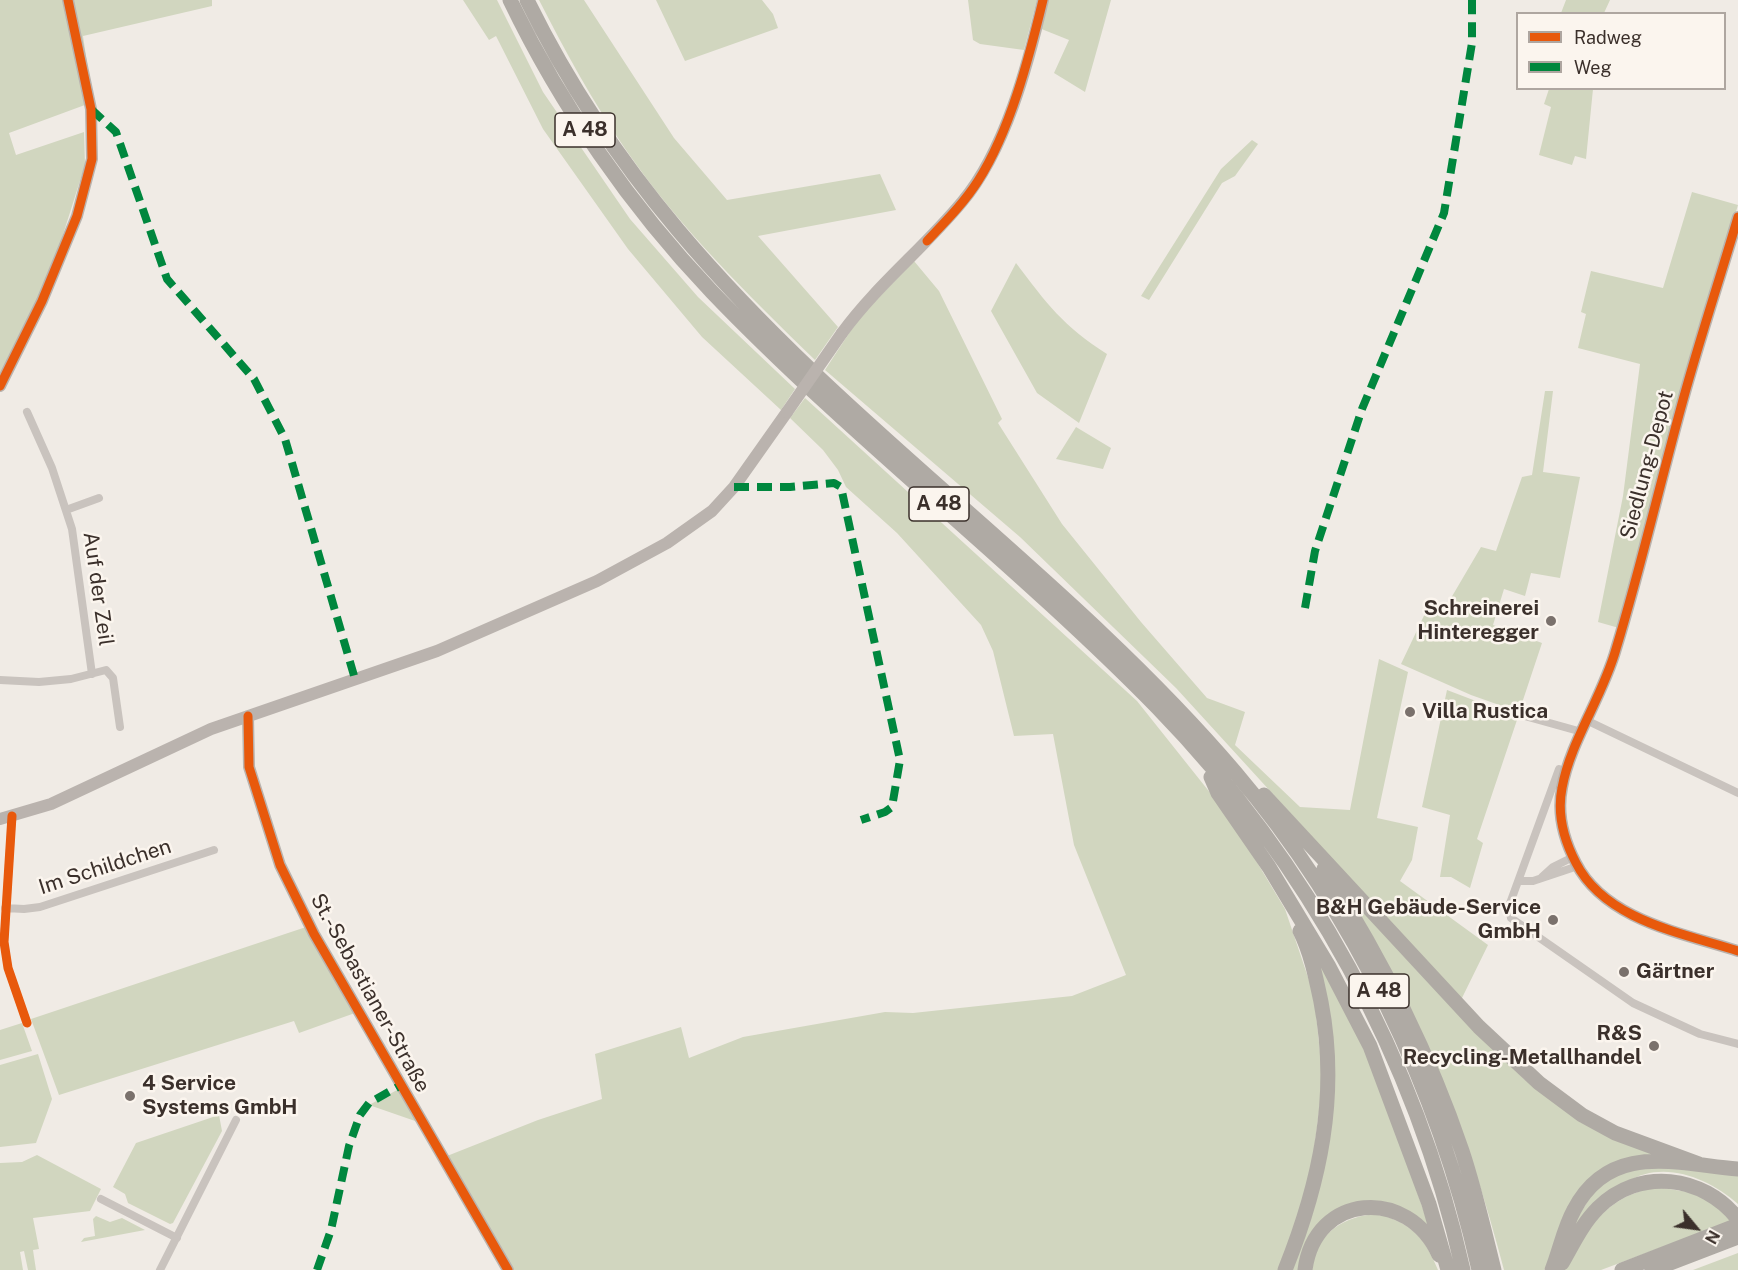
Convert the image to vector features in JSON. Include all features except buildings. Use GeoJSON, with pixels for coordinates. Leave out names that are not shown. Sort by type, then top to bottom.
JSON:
{"type":"FeatureCollection","features":[{"type":"Feature","properties":{"kind":"highway","name":"A 48"},"geometry":{"type":"LineString","coordinates":[[510,0],[543,63],[596,146],[638,205],[710,290],[816,395],[1097,648],[1207,752],[1237,775],[1297,854],[1337,915],[1378,988],[1437,1124],[1459,1191],[1479,1270]]}},
{"type":"Feature","properties":{"kind":"highway","name":"A 48"},"geometry":{"type":"LineString","coordinates":[[527,0],[564,68],[612,145],[679,231],[720,277],[823,380],[1062,594],[1137,667],[1207,752],[1302,890],[1364,996],[1405,1084],[1423,1132],[1445,1198],[1463,1270]]}},
{"type":"Feature","properties":{"kind":"highway"},"geometry":{"type":"LineString","coordinates":[[1207,752],[1243,770],[1308,845],[1479,1027],[1539,1083],[1602,1127],[1639,1144],[1699,1164]]}},
{"type":"Feature","properties":{"kind":"highway"},"geometry":{"type":"LineString","coordinates":[[1207,752],[1218,793],[1269,867],[1328,965],[1370,1046],[1432,1212],[1446,1270]]}},
{"type":"Feature","properties":{"kind":"highway"},"geometry":{"type":"LineString","coordinates":[[1308,845],[1368,939],[1416,1033],[1462,1152],[1494,1270]]}},
{"type":"Feature","properties":{"kind":"highway"},"geometry":{"type":"LineString","coordinates":[[1269,867],[1302,936],[1312,965],[1323,1014],[1329,1081],[1326,1128],[1316,1183],[1285,1270]]}},
{"type":"Feature","properties":{"kind":"highway"},"geometry":{"type":"LineString","coordinates":[[1552,1270],[1572,1211],[1584,1193],[1599,1179],[1617,1168],[1645,1160],[1738,1169]]}},
{"type":"Feature","properties":{"kind":"highway"},"geometry":{"type":"LineString","coordinates":[[1558,1270],[1585,1224],[1597,1209],[1629,1188],[1653,1181],[1682,1183],[1707,1192],[1726,1206],[1738,1219]]}},
{"type":"Feature","properties":{"kind":"highway"},"geometry":{"type":"LineString","coordinates":[[1305,1270],[1310,1247],[1326,1225],[1348,1211],[1375,1206],[1403,1214],[1423,1229],[1432,1240],[1446,1270]]}},
{"type":"Feature","properties":{"kind":"highway"},"geometry":{"type":"LineString","coordinates":[[1622,1270],[1738,1225]]}},
{"type":"Feature","properties":{"kind":"highway"},"geometry":{"type":"LineString","coordinates":[[1652,1270],[1738,1237]]}},
{"type":"Feature","properties":{"kind":"highway"},"geometry":{"type":"LineString","coordinates":[[1676,1270],[1738,1246]]}},
{"type":"Feature","properties":{"kind":"street"},"geometry":{"type":"LineString","coordinates":[[0,386],[47,290],[77,216],[92,159],[91,109],[68,0]]}},
{"type":"Feature","properties":{"kind":"street"},"geometry":{"type":"LineString","coordinates":[[6,818],[51,804],[200,733],[474,636],[597,581],[667,543],[701,521],[722,501],[842,333],[875,293],[927,241],[970,193],[991,158],[1011,108],[1043,0]]}},
{"type":"Feature","properties":{"kind":"street","name":"Siedlung-Depot"},"geometry":{"type":"LineString","coordinates":[[1738,217],[1684,397],[1616,650],[1567,767],[1561,790],[1562,822],[1575,862],[1597,891],[1624,910],[1738,951]]}},
{"type":"Feature","properties":{"kind":"street","name":"Auf der Zeil"},"geometry":{"type":"LineString","coordinates":[[27,412],[52,468],[72,529],[92,674]]}},
{"type":"Feature","properties":{"kind":"street","name":"Auf der Zeil"},"geometry":{"type":"LineString","coordinates":[[66,510],[99,498]]}},
{"type":"Feature","properties":{"kind":"street"},"geometry":{"type":"LineString","coordinates":[[0,680],[39,682],[71,679],[106,670],[111,674],[120,727]]}},
{"type":"Feature","properties":{"kind":"street","name":"St.-Sebastianer-Straße"},"geometry":{"type":"LineString","coordinates":[[252,715],[249,767],[280,865],[314,934],[508,1270]]}},
{"type":"Feature","properties":{"kind":"street"},"geometry":{"type":"LineString","coordinates":[[1521,715],[1585,727],[1738,793]]}},
{"type":"Feature","properties":{"kind":"street"},"geometry":{"type":"LineString","coordinates":[[1558,769],[1508,913],[1515,922],[1633,1003],[1700,1034],[1738,1044]]}},
{"type":"Feature","properties":{"kind":"street","name":"Im Schildchen"},"geometry":{"type":"LineString","coordinates":[[6,818],[3,936],[6,959],[27,1023]]}},
{"type":"Feature","properties":{"kind":"street","name":"Im Schildchen"},"geometry":{"type":"LineString","coordinates":[[5,908],[40,907],[214,850]]}},
{"type":"Feature","properties":{"kind":"street"},"geometry":{"type":"LineString","coordinates":[[1520,881],[1529,882],[1541,878],[1553,867],[1575,862]]}},
{"type":"Feature","properties":{"kind":"street"},"geometry":{"type":"LineString","coordinates":[[160,1270],[237,1120]]}},
{"type":"Feature","properties":{"kind":"street"},"geometry":{"type":"LineString","coordinates":[[101,1199],[177,1238]]}},
{"type":"Feature","properties":{"kind":"green space"},"geometry":{"type":"Polygon","coordinates":[[[0,0],[212,0],[212,6],[83,36],[93,102],[9,133],[16,155],[84,132],[85,165],[42,301],[0,385],[0,0]]]}},
{"type":"Feature","properties":{"kind":"green space"},"geometry":{"type":"Polygon","coordinates":[[[463,0],[497,0],[543,92],[630,219],[698,297],[795,389],[781,410],[702,337],[628,249],[543,129],[496,36],[489,40],[463,0]]]}},
{"type":"Feature","properties":{"kind":"green space"},"geometry":{"type":"Polygon","coordinates":[[[539,0],[584,0],[674,138],[727,200],[880,174],[896,210],[758,236],[838,327],[815,360],[715,260],[668,206],[614,132],[569,57],[539,0]]]}},
{"type":"Feature","properties":{"kind":"green space"},"geometry":{"type":"Polygon","coordinates":[[[656,0],[762,0],[773,14],[778,28],[685,61],[656,0]]]}},
{"type":"Feature","properties":{"kind":"green space"},"geometry":{"type":"Polygon","coordinates":[[[968,0],[1037,0],[1024,50],[980,44],[973,40],[968,0]]]}},
{"type":"Feature","properties":{"kind":"green space"},"geometry":{"type":"Polygon","coordinates":[[[1048,0],[1111,0],[1085,92],[1054,73],[1069,40],[1039,28],[1048,0]]]}},
{"type":"Feature","properties":{"kind":"green space"},"geometry":{"type":"Polygon","coordinates":[[[1566,0],[1610,0],[1604,12],[1561,12],[1566,0]]]}},
{"type":"Feature","properties":{"kind":"green space"},"geometry":{"type":"Polygon","coordinates":[[[1549,90],[1593,90],[1586,159],[1575,156],[1572,165],[1539,155],[1551,107],[1544,104],[1549,90]]]}},
{"type":"Feature","properties":{"kind":"green space"},"geometry":{"type":"Polygon","coordinates":[[[1252,140],[1258,144],[1235,176],[1222,183],[1149,300],[1141,296],[1221,169],[1252,140]]]}},
{"type":"Feature","properties":{"kind":"green space"},"geometry":{"type":"Polygon","coordinates":[[[1692,192],[1738,205],[1679,397],[1619,628],[1598,622],[1623,496],[1640,364],[1578,348],[1586,314],[1581,312],[1591,271],[1663,288],[1692,192]]]}},
{"type":"Feature","properties":{"kind":"green space"},"geometry":{"type":"Polygon","coordinates":[[[914,261],[939,291],[1002,419],[998,423],[1062,524],[1141,622],[1207,698],[1245,712],[1235,745],[1300,807],[1350,810],[1379,659],[1408,672],[1377,818],[1418,827],[1412,860],[1400,881],[1488,945],[1461,1000],[1176,688],[1020,537],[825,370],[859,318],[914,261]]]}},
{"type":"Feature","properties":{"kind":"green space"},"geometry":{"type":"Polygon","coordinates":[[[1016,263],[1037,291],[1067,324],[1107,354],[1079,423],[1037,393],[991,311],[1016,263]]]}},
{"type":"Feature","properties":{"kind":"green space"},"geometry":{"type":"Polygon","coordinates":[[[1545,391],[1553,391],[1543,472],[1580,477],[1560,578],[1531,573],[1525,596],[1504,589],[1493,625],[1542,643],[1519,712],[1471,695],[1401,664],[1430,603],[1444,610],[1481,547],[1496,551],[1522,477],[1532,475],[1545,391]]]}},
{"type":"Feature","properties":{"kind":"green space"},"geometry":{"type":"Polygon","coordinates":[[[805,398],[1137,701],[1231,819],[1285,909],[1314,995],[1323,1081],[1310,1181],[1279,1270],[513,1270],[447,1156],[538,1120],[602,1099],[595,1054],[681,1027],[689,1058],[743,1037],[885,1012],[913,1013],[1072,996],[1126,975],[1074,845],[1053,734],[1014,736],[993,651],[981,625],[897,533],[846,487],[838,470],[823,450],[790,418],[805,398]]]}},
{"type":"Feature","properties":{"kind":"green space"},"geometry":{"type":"Polygon","coordinates":[[[1076,427],[1111,448],[1103,469],[1056,459],[1076,427]]]}},
{"type":"Feature","properties":{"kind":"green space"},"geometry":{"type":"Polygon","coordinates":[[[1447,690],[1518,717],[1477,839],[1483,843],[1470,888],[1451,877],[1440,877],[1450,815],[1422,807],[1447,690]]]}},
{"type":"Feature","properties":{"kind":"green space"},"geometry":{"type":"Polygon","coordinates":[[[1347,893],[1524,1079],[1580,1122],[1656,1156],[1609,1168],[1544,1270],[1504,1270],[1475,1171],[1440,1075],[1397,983],[1347,893]]]}},
{"type":"Feature","properties":{"kind":"green space"},"geometry":{"type":"Polygon","coordinates":[[[306,927],[355,1013],[299,1033],[294,1021],[59,1095],[31,1019],[306,927]]]}},
{"type":"Feature","properties":{"kind":"green space"},"geometry":{"type":"Polygon","coordinates":[[[1308,941],[1374,1067],[1432,1235],[1420,1222],[1343,1209],[1301,1270],[1288,1270],[1331,1105],[1308,941]]]}},
{"type":"Feature","properties":{"kind":"green space"},"geometry":{"type":"Polygon","coordinates":[[[22,1023],[32,1051],[0,1060],[0,1030],[22,1023]]]}},
{"type":"Feature","properties":{"kind":"green space"},"geometry":{"type":"Polygon","coordinates":[[[38,1054],[52,1099],[36,1143],[0,1147],[0,1065],[38,1054]]]}},
{"type":"Feature","properties":{"kind":"green space"},"geometry":{"type":"Polygon","coordinates":[[[399,1089],[418,1122],[369,1105],[399,1089]]]}},
{"type":"Feature","properties":{"kind":"green space"},"geometry":{"type":"Polygon","coordinates":[[[219,1115],[222,1131],[173,1223],[170,1224],[128,1203],[125,1194],[113,1187],[136,1143],[219,1115]]]}},
{"type":"Feature","properties":{"kind":"green space"},"geometry":{"type":"Polygon","coordinates":[[[37,1155],[101,1189],[90,1211],[33,1218],[39,1249],[33,1250],[36,1270],[28,1270],[24,1251],[20,1252],[23,1270],[0,1270],[0,1163],[22,1162],[37,1155]]]}},
{"type":"Feature","properties":{"kind":"green space"},"geometry":{"type":"Polygon","coordinates":[[[1646,1166],[1738,1175],[1738,1204],[1713,1186],[1700,1180],[1670,1172],[1655,1172],[1641,1175],[1627,1182],[1576,1229],[1570,1227],[1586,1199],[1613,1176],[1646,1166]]]}},
{"type":"Feature","properties":{"kind":"green space"},"geometry":{"type":"Polygon","coordinates":[[[1657,1187],[1700,1194],[1734,1220],[1601,1270],[1564,1270],[1590,1228],[1611,1206],[1639,1191],[1657,1187]]]}},
{"type":"Feature","properties":{"kind":"green space"},"geometry":{"type":"Polygon","coordinates":[[[1379,1214],[1400,1222],[1416,1234],[1428,1249],[1438,1270],[1312,1270],[1319,1246],[1334,1228],[1355,1218],[1379,1214]]]}},
{"type":"Feature","properties":{"kind":"green space"},"geometry":{"type":"Polygon","coordinates":[[[96,1216],[110,1222],[122,1218],[145,1230],[81,1242],[84,1238],[95,1236],[93,1219],[96,1216]]]}},
{"type":"Feature","properties":{"kind":"green space"},"geometry":{"type":"Polygon","coordinates":[[[1738,1253],[1738,1270],[1693,1270],[1738,1253]]]}},
{"type":"Feature","properties":{"kind":"marked path"},"geometry":{"type":"LineString","coordinates":[[1305,608],[1315,551],[1362,409],[1444,213],[1472,43],[1472,0]]}},
{"type":"Feature","properties":{"kind":"marked path"},"geometry":{"type":"LineString","coordinates":[[91,109],[116,132],[167,279],[254,379],[285,439],[355,679]]}},
{"type":"Feature","properties":{"kind":"marked path"},"geometry":{"type":"LineString","coordinates":[[734,487],[790,487],[834,483],[841,487],[900,760],[892,807],[885,812],[861,820]]}},
{"type":"Feature","properties":{"kind":"marked path"},"geometry":{"type":"LineString","coordinates":[[317,1270],[331,1230],[349,1146],[360,1115],[369,1103],[401,1085]]}},
{"type":"Feature","properties":{"kind":"cycle path"},"geometry":{"type":"LineString","coordinates":[[0,386],[42,301],[77,216],[92,159],[91,109],[68,0]]}},
{"type":"Feature","properties":{"kind":"cycle path"},"geometry":{"type":"LineString","coordinates":[[927,241],[967,197],[1000,140],[1017,94],[1043,0]]}},
{"type":"Feature","properties":{"kind":"cycle path"},"geometry":{"type":"LineString","coordinates":[[1738,217],[1690,377],[1616,649],[1572,753],[1562,788],[1560,807],[1565,836],[1576,863],[1589,882],[1606,898],[1647,922],[1738,951]]}},
{"type":"Feature","properties":{"kind":"cycle path"},"geometry":{"type":"LineString","coordinates":[[248,716],[249,767],[280,865],[314,934],[508,1270]]}},
{"type":"Feature","properties":{"kind":"cycle path"},"geometry":{"type":"LineString","coordinates":[[12,816],[4,942],[8,968],[27,1023]]}},
{"type":"Feature","properties":{"kind":"place","name":"Schreinerei Hinteregger"},"geometry":{"type":"Point","coordinates":[1551,621]}},
{"type":"Feature","properties":{"kind":"place","name":"Villa Rustica"},"geometry":{"type":"Point","coordinates":[1410,712]}},
{"type":"Feature","properties":{"kind":"place","name":"B&H Gebäude-Service GmbH"},"geometry":{"type":"Point","coordinates":[1553,920]}},
{"type":"Feature","properties":{"kind":"place","name":"Gärtner"},"geometry":{"type":"Point","coordinates":[1624,972]}},
{"type":"Feature","properties":{"kind":"place","name":"R&S Recycling-Metallhandel"},"geometry":{"type":"Point","coordinates":[1654,1046]}},
{"type":"Feature","properties":{"kind":"place","name":"4 Service Systems GmbH"},"geometry":{"type":"Point","coordinates":[130,1096]}}]}
